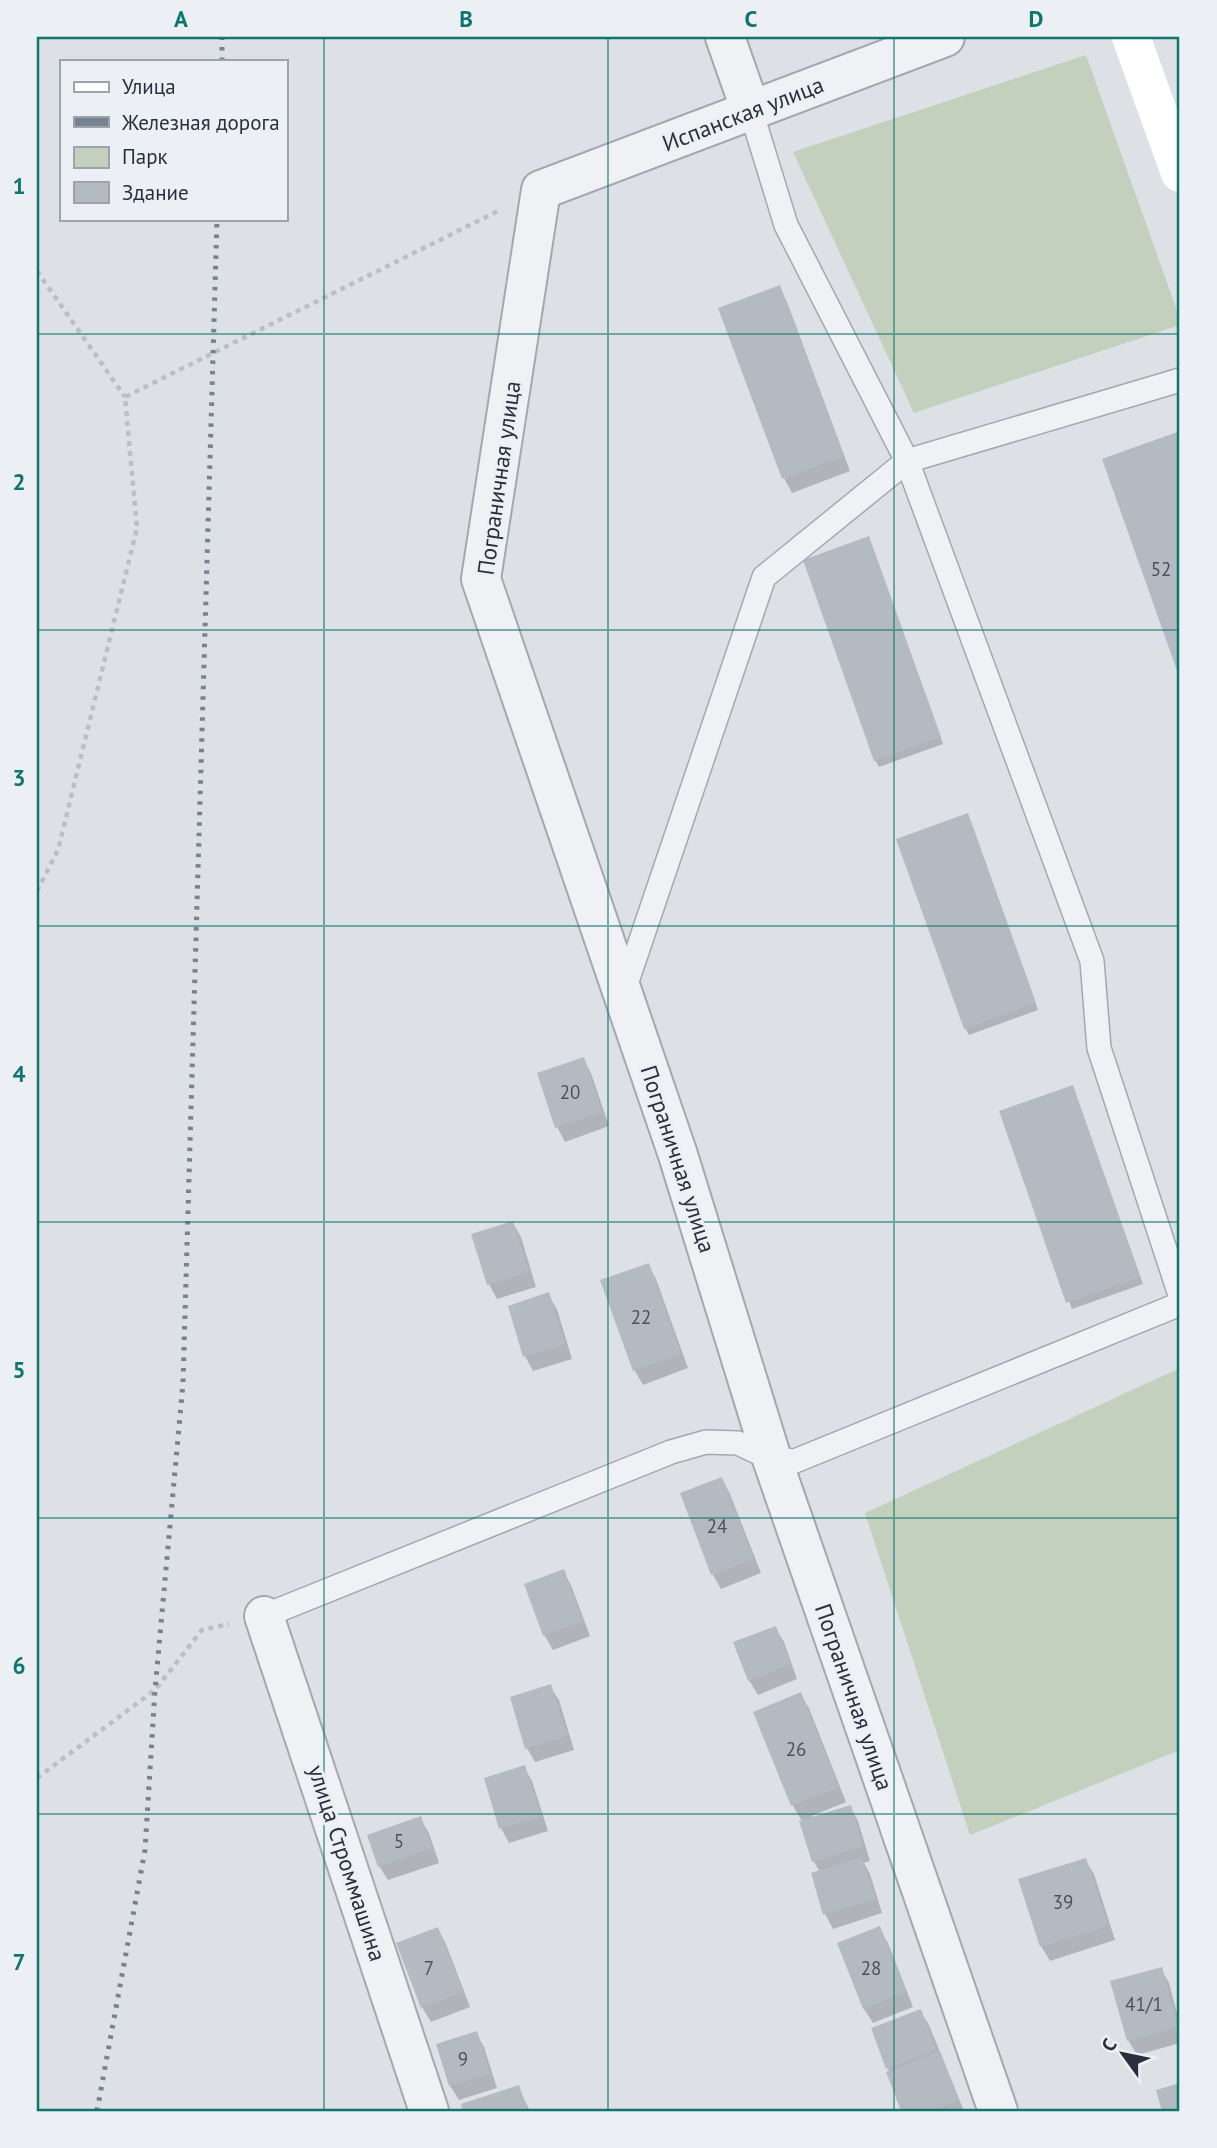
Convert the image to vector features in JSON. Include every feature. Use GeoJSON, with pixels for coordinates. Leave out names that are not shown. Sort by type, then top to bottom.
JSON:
{"type":"FeatureCollection","features":[{"type":"Feature","properties":{"kind":"main road"},"geometry":{"type":"LineString","coordinates":[[1131,37],[1180,173]]}},
{"type":"Feature","properties":{"kind":"street"},"geometry":{"type":"LineString","coordinates":[[725,37],[751,111]]}},
{"type":"Feature","properties":{"kind":"street","name":"Испанская улица"},"geometry":{"type":"LineString","coordinates":[[541,190],[945,37]]}},
{"type":"Feature","properties":{"kind":"street","name":"Пограничная улица"},"geometry":{"type":"LineString","coordinates":[[541,190],[481,579],[678,1155],[772,1459],[998,2111]]}},
{"type":"Feature","properties":{"kind":"street","name":"улица Строммашина"},"geometry":{"type":"LineString","coordinates":[[264,1616],[429,2111]]}},
{"type":"Feature","properties":{"kind":"lane"},"geometry":{"type":"LineString","coordinates":[[751,111],[786,225],[907,461],[1092,961],[1099,1048],[1180,1295]]}},
{"type":"Feature","properties":{"kind":"lane"},"geometry":{"type":"LineString","coordinates":[[622,993],[764,577],[907,461],[1180,380]]}},
{"type":"Feature","properties":{"kind":"lane"},"geometry":{"type":"LineString","coordinates":[[264,1616],[671,1452],[706,1442],[738,1443],[772,1459],[795,1461],[1180,1304]]}},
{"type":"Feature","properties":{"kind":"path"},"geometry":{"type":"LineString","coordinates":[[125,397],[541,190]]}},
{"type":"Feature","properties":{"kind":"path"},"geometry":{"type":"LineString","coordinates":[[37,271],[125,397],[137,528],[58,850],[37,891]]}},
{"type":"Feature","properties":{"kind":"path"},"geometry":{"type":"LineString","coordinates":[[37,1778],[155,1690],[202,1630],[264,1616]]}},
{"type":"Feature","properties":{"kind":"green space"},"geometry":{"type":"Polygon","coordinates":[[[1086,55],[1180,325],[914,413],[793,152],[1086,55]]]}},
{"type":"Feature","properties":{"kind":"green space"},"geometry":{"type":"Polygon","coordinates":[[[1180,1368],[1180,1750],[970,1835],[865,1513],[1180,1368]]]}},
{"type":"Feature","properties":{"kind":"building"},"geometry":{"type":"Polygon","coordinates":[[[780,285],[844,456],[782,479],[718,308],[780,285]]]}},
{"type":"Feature","properties":{"kind":"building"},"geometry":{"type":"Polygon","coordinates":[[[1180,431],[1180,679],[1102,459],[1180,431]]]}},
{"type":"Feature","properties":{"kind":"building"},"geometry":{"type":"Polygon","coordinates":[[[869,536],[941,737],[874,761],[803,560],[869,536]]]}},
{"type":"Feature","properties":{"kind":"building"},"geometry":{"type":"Polygon","coordinates":[[[968,813],[1036,1003],[964,1029],[896,839],[968,813]]]}},
{"type":"Feature","properties":{"kind":"building"},"geometry":{"type":"Polygon","coordinates":[[[584,1057],[602,1112],[555,1128],[537,1073],[584,1057]]]}},
{"type":"Feature","properties":{"kind":"building"},"geometry":{"type":"Polygon","coordinates":[[[1073,1085],[1140,1277],[1066,1303],[999,1111],[1073,1085]]]}},
{"type":"Feature","properties":{"kind":"building"},"geometry":{"type":"Polygon","coordinates":[[[513,1221],[529,1272],[487,1285],[471,1234],[513,1221]]]}},
{"type":"Feature","properties":{"kind":"building"},"geometry":{"type":"Polygon","coordinates":[[[649,1263],[681,1354],[633,1371],[600,1280],[649,1263]]]}},
{"type":"Feature","properties":{"kind":"building"},"geometry":{"type":"Polygon","coordinates":[[[549,1292],[565,1344],[523,1357],[508,1306],[549,1292]]]}},
{"type":"Feature","properties":{"kind":"building"},"geometry":{"type":"Polygon","coordinates":[[[722,1477],[754,1559],[711,1575],[680,1493],[722,1477]]]}},
{"type":"Feature","properties":{"kind":"building"},"geometry":{"type":"Polygon","coordinates":[[[564,1569],[583,1621],[543,1636],[524,1584],[564,1569]]]}},
{"type":"Feature","properties":{"kind":"building"},"geometry":{"type":"Polygon","coordinates":[[[776,1626],[791,1664],[748,1681],[733,1642],[776,1626]]]}},
{"type":"Feature","properties":{"kind":"building"},"geometry":{"type":"Polygon","coordinates":[[[551,1684],[567,1736],[525,1749],[510,1697],[551,1684]]]}},
{"type":"Feature","properties":{"kind":"building"},"geometry":{"type":"Polygon","coordinates":[[[801,1692],[839,1787],[791,1806],[753,1712],[801,1692]]]}},
{"type":"Feature","properties":{"kind":"building"},"geometry":{"type":"Polygon","coordinates":[[[525,1765],[541,1816],[499,1829],[484,1778],[525,1765]]]}},
{"type":"Feature","properties":{"kind":"building"},"geometry":{"type":"Polygon","coordinates":[[[851,1805],[863,1846],[812,1862],[799,1821],[851,1805]]]}},
{"type":"Feature","properties":{"kind":"building"},"geometry":{"type":"Polygon","coordinates":[[[421,1816],[432,1848],[378,1867],[367,1835],[421,1816]]]}},
{"type":"Feature","properties":{"kind":"building"},"geometry":{"type":"Polygon","coordinates":[[[862,1857],[875,1899],[823,1915],[811,1873],[862,1857]]]}},
{"type":"Feature","properties":{"kind":"building"},"geometry":{"type":"Polygon","coordinates":[[[1086,1858],[1108,1926],[1040,1947],[1018,1879],[1086,1858]]]}},
{"type":"Feature","properties":{"kind":"building"},"geometry":{"type":"Polygon","coordinates":[[[880,1926],[906,1992],[863,2009],[837,1943],[880,1926]]]}},
{"type":"Feature","properties":{"kind":"building"},"geometry":{"type":"Polygon","coordinates":[[[438,1927],[463,1992],[421,2008],[396,1943],[438,1927]]]}},
{"type":"Feature","properties":{"kind":"building"},"geometry":{"type":"Polygon","coordinates":[[[1162,1967],[1178,2027],[1127,2041],[1110,1981],[1162,1967]]]}},
{"type":"Feature","properties":{"kind":"building"},"geometry":{"type":"Polygon","coordinates":[[[921,2009],[936,2050],[886,2069],[871,2028],[921,2009]]]}},
{"type":"Feature","properties":{"kind":"building"},"geometry":{"type":"Polygon","coordinates":[[[477,2031],[490,2073],[449,2086],[436,2044],[477,2031]]]}},
{"type":"Feature","properties":{"kind":"building"},"geometry":{"type":"Polygon","coordinates":[[[940,2051],[959,2100],[932,2111],[901,2111],[886,2072],[940,2051]]]}},
{"type":"Feature","properties":{"kind":"building"},"geometry":{"type":"Polygon","coordinates":[[[1180,2083],[1180,2111],[1162,2111],[1156,2090],[1180,2083]]]}},
{"type":"Feature","properties":{"kind":"building"},"geometry":{"type":"Polygon","coordinates":[[[519,2085],[528,2111],[463,2111],[461,2104],[519,2085]]]}},
{"type":"Feature","properties":{"kind":"railway"},"geometry":{"type":"LineString","coordinates":[[222,37],[222,60]]}},
{"type":"Feature","properties":{"kind":"railway"},"geometry":{"type":"LineString","coordinates":[[97,2111],[145,1850],[155,1690],[183,1383],[217,220]]}}]}
